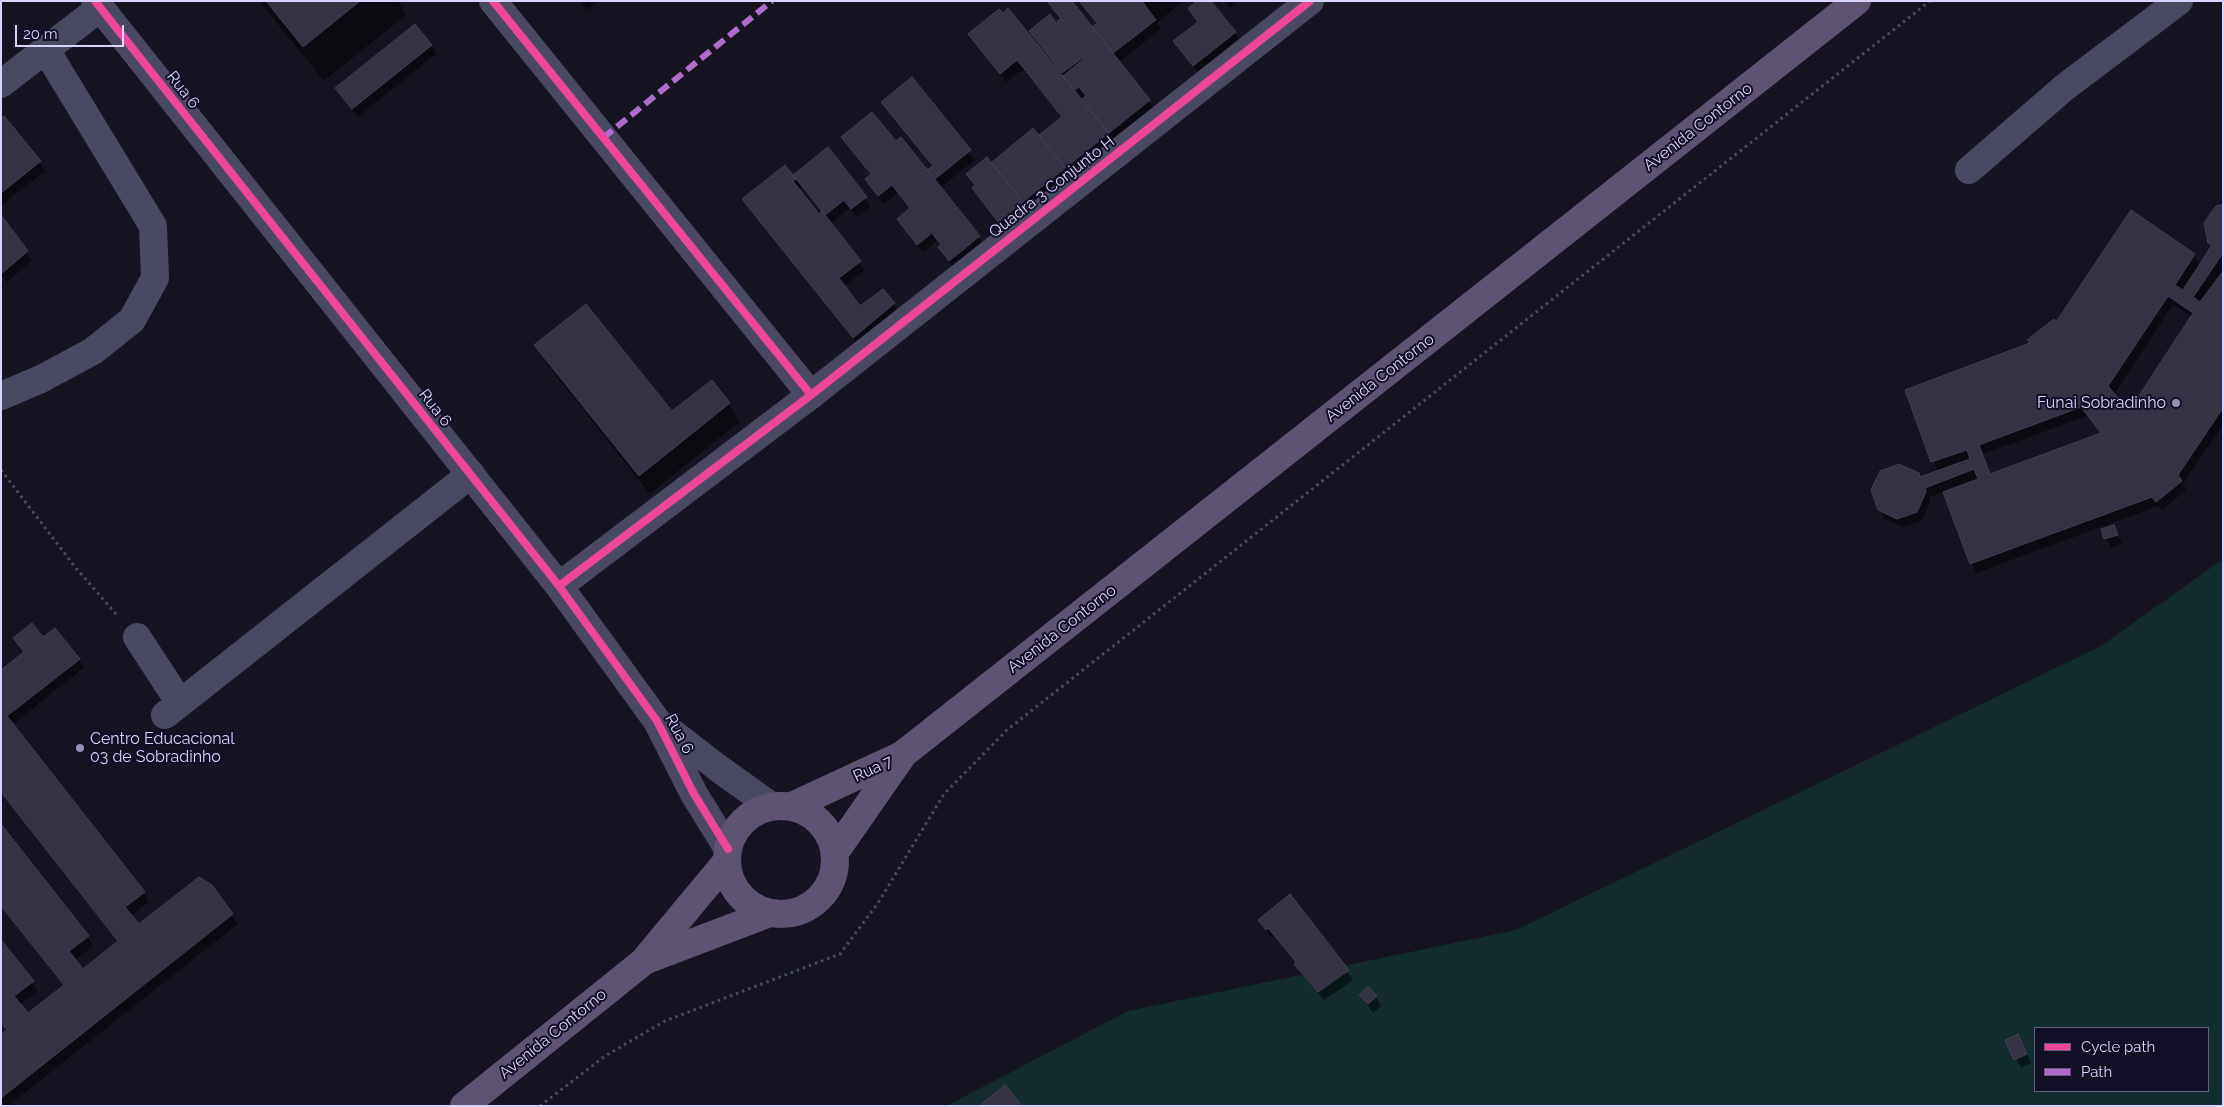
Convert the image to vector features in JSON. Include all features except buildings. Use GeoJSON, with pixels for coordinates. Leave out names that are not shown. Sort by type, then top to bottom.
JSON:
{"type":"FeatureCollection","features":[{"type":"Feature","properties":{"kind":"main road","name":"Avenida Contorno"},"geometry":{"type":"LineString","coordinates":[[902,755],[1857,1]]}},
{"type":"Feature","properties":{"kind":"main road","name":"Rua 7"},"geometry":{"type":"LineString","coordinates":[[782,806],[902,755]]}},
{"type":"Feature","properties":{"kind":"main road","name":"Rua 7"},"geometry":{"type":"LineString","coordinates":[[836,851],[902,755]]}},
{"type":"Feature","properties":{"kind":"main road"},"geometry":{"type":"LineString","coordinates":[[782,806],[813,814],[828,831],[836,851],[834,878],[820,900],[797,913],[770,913],[748,903],[732,884],[727,855],[736,829],[751,814],[782,806]]}},
{"type":"Feature","properties":{"kind":"main road","name":"Avenida Contorno"},"geometry":{"type":"LineString","coordinates":[[464,1106],[643,962],[727,855]]}},
{"type":"Feature","properties":{"kind":"main road","name":"Avenida Contorno"},"geometry":{"type":"LineString","coordinates":[[643,962],[770,913]]}},
{"type":"Feature","properties":{"kind":"street"},"geometry":{"type":"LineString","coordinates":[[493,1],[811,395]]}},
{"type":"Feature","properties":{"kind":"street","name":"Quadra 3 Conjunto H"},"geometry":{"type":"LineString","coordinates":[[559,586],[811,395],[1310,1]]}},
{"type":"Feature","properties":{"kind":"street"},"geometry":{"type":"LineString","coordinates":[[1969,170],[2065,87],[2179,1]]}},
{"type":"Feature","properties":{"kind":"street"},"geometry":{"type":"LineString","coordinates":[[1,84],[46,50],[98,4]]}},
{"type":"Feature","properties":{"kind":"street","name":"Rua 6"},"geometry":{"type":"LineString","coordinates":[[98,4],[559,586],[658,721],[727,855]]}},
{"type":"Feature","properties":{"kind":"street"},"geometry":{"type":"LineString","coordinates":[[1,396],[40,379],[93,351],[132,320],[155,278],[154,226],[46,50]]}},
{"type":"Feature","properties":{"kind":"street"},"geometry":{"type":"LineString","coordinates":[[137,637],[172,709],[471,474]]}},
{"type":"Feature","properties":{"kind":"street","name":"Rua 6"},"geometry":{"type":"LineString","coordinates":[[658,721],[718,768],[782,806]]}},
{"type":"Feature","properties":{"kind":"path"},"geometry":{"type":"LineString","coordinates":[[540,1106],[605,1056],[666,1021],[840,954],[878,903],[944,794],[1007,730],[1930,1]]}},
{"type":"Feature","properties":{"kind":"path"},"geometry":{"type":"LineString","coordinates":[[1,470],[76,568],[137,637]]}},
{"type":"Feature","properties":{"kind":"green space"},"geometry":{"type":"Polygon","coordinates":[[[2223,559],[2223,1106],[946,1106],[1128,1011],[1516,930],[2101,646],[2223,559]]]}},
{"type":"Feature","properties":{"kind":"marked path"},"geometry":{"type":"LineString","coordinates":[[603,138],[772,1]]}},
{"type":"Feature","properties":{"kind":"cycle path"},"geometry":{"type":"LineString","coordinates":[[95,1],[559,586],[657,721],[694,794],[728,849]]}},
{"type":"Feature","properties":{"kind":"cycle path"},"geometry":{"type":"LineString","coordinates":[[493,1],[811,395]]}},
{"type":"Feature","properties":{"kind":"cycle path"},"geometry":{"type":"LineString","coordinates":[[559,586],[811,395],[1310,1]]}},
{"type":"Feature","properties":{"kind":"place","name":"Funai Sobradinho"},"geometry":{"type":"Point","coordinates":[2176,403]}},
{"type":"Feature","properties":{"kind":"place","name":"Centro Educacional 03 de Sobradinho"},"geometry":{"type":"Point","coordinates":[80,748]}}]}
